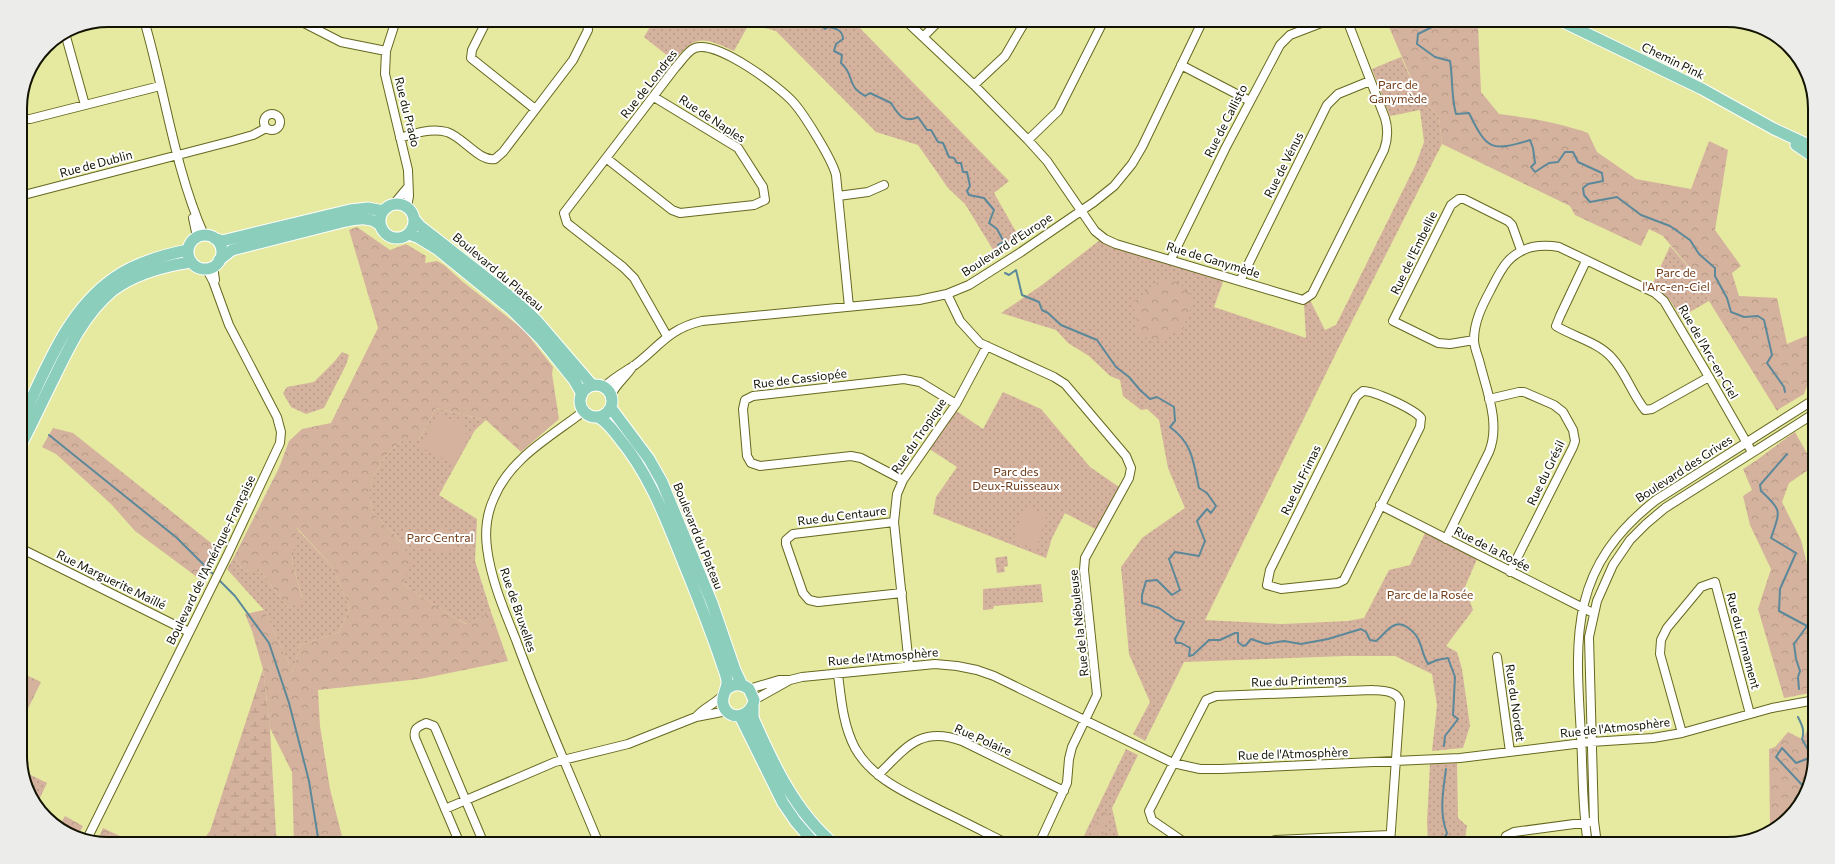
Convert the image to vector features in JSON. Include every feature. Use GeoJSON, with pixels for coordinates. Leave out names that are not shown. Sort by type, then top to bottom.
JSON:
{"type":"FeatureCollection","features":[{"type":"Feature","properties":{"kind":"main road","name":"Chemin Pink"},"geometry":{"type":"LineString","coordinates":[[1582,27],[1774,129],[1808,145]]}},
{"type":"Feature","properties":{"kind":"main road","name":"Chemin Pink"},"geometry":{"type":"LineString","coordinates":[[1774,129],[1808,153]]}},
{"type":"Feature","properties":{"kind":"main road"},"geometry":{"type":"LineString","coordinates":[[380,225],[380,220],[384,211],[393,205],[398,204],[407,207],[414,219],[414,224],[409,234],[400,238],[390,237],[385,234],[380,225],[371,219],[346,221],[232,250],[213,265],[196,266],[191,262],[188,250],[192,240],[205,237],[222,241],[350,210],[368,208],[384,211]]}},
{"type":"Feature","properties":{"kind":"main road","name":"Boulevard du Plateau"},"geometry":{"type":"LineString","coordinates":[[414,219],[420,226],[516,301],[536,321],[592,385]]}},
{"type":"Feature","properties":{"kind":"main road","name":"Boulevard du Plateau"},"geometry":{"type":"LineString","coordinates":[[409,234],[437,249],[512,310],[529,326],[574,380],[582,394]]}},
{"type":"Feature","properties":{"kind":"main road"},"geometry":{"type":"LineString","coordinates":[[205,237],[221,248],[213,265]]}},
{"type":"Feature","properties":{"kind":"main road"},"geometry":{"type":"LineString","coordinates":[[27,409],[61,341],[81,309],[93,297],[114,278],[136,266],[188,250]]}},
{"type":"Feature","properties":{"kind":"main road"},"geometry":{"type":"LineString","coordinates":[[27,433],[73,340],[96,306],[113,291],[140,276],[166,267],[191,262]]}},
{"type":"Feature","properties":{"kind":"main road"},"geometry":{"type":"LineString","coordinates":[[592,385],[607,391],[610,408],[608,412],[598,416],[588,414],[584,411],[580,403],[582,394],[588,387],[592,385]]}},
{"type":"Feature","properties":{"kind":"main road","name":"Boulevard du Plateau"},"geometry":{"type":"LineString","coordinates":[[610,408],[649,459],[662,482],[712,603],[736,674],[745,687]]}},
{"type":"Feature","properties":{"kind":"main road","name":"Boulevard du Plateau"},"geometry":{"type":"LineString","coordinates":[[598,416],[610,427],[632,454],[654,490],[712,634],[727,681],[725,693]]}},
{"type":"Feature","properties":{"kind":"main road"},"geometry":{"type":"LineString","coordinates":[[754,703],[746,714],[740,716],[733,715],[727,711],[723,704],[725,693],[732,686],[745,687],[754,703],[753,718],[790,792],[808,818],[827,837]]}},
{"type":"Feature","properties":{"kind":"main road"},"geometry":{"type":"LineString","coordinates":[[740,716],[783,803],[809,837]]}},
{"type":"Feature","properties":{"kind":"street"},"geometry":{"type":"LineString","coordinates":[[146,27],[178,154],[205,237]]}},
{"type":"Feature","properties":{"kind":"street"},"geometry":{"type":"LineString","coordinates":[[319,27],[341,42],[386,51]]}},
{"type":"Feature","properties":{"kind":"street","name":"Rue du Prado"},"geometry":{"type":"LineString","coordinates":[[394,27],[386,51],[386,82],[408,170],[409,196],[407,207]]}},
{"type":"Feature","properties":{"kind":"street"},"geometry":{"type":"LineString","coordinates":[[484,27],[472,50],[471,58],[535,109]]}},
{"type":"Feature","properties":{"kind":"street"},"geometry":{"type":"LineString","coordinates":[[400,138],[420,132],[442,131],[457,137],[487,159],[495,159],[503,152],[558,81],[583,41],[588,30],[588,27]]}},
{"type":"Feature","properties":{"kind":"street","name":"Rue de Ganymède"},"geometry":{"type":"LineString","coordinates":[[912,27],[974,85],[1047,161],[1080,211],[1095,231],[1105,240],[1300,299],[1306,299],[1312,294],[1386,145],[1386,123],[1351,27]]}},
{"type":"Feature","properties":{"kind":"street"},"geometry":{"type":"LineString","coordinates":[[923,37],[933,27]]}},
{"type":"Feature","properties":{"kind":"street"},"geometry":{"type":"LineString","coordinates":[[974,85],[1005,56],[1022,27]]}},
{"type":"Feature","properties":{"kind":"street"},"geometry":{"type":"LineString","coordinates":[[1028,140],[1058,111],[1100,27]]}},
{"type":"Feature","properties":{"kind":"street","name":"Boulevard d'Europe"},"geometry":{"type":"LineString","coordinates":[[607,391],[624,371],[634,366],[667,336],[685,326],[702,321],[901,302],[947,294],[978,280],[1080,211],[1114,186],[1132,164],[1200,27]]}},
{"type":"Feature","properties":{"kind":"street","name":"Rue de Callisto"},"geometry":{"type":"LineString","coordinates":[[1171,259],[1250,100],[1283,40],[1290,35],[1311,27]]}},
{"type":"Feature","properties":{"kind":"street"},"geometry":{"type":"LineString","coordinates":[[66,38],[85,105]]}},
{"type":"Feature","properties":{"kind":"street","name":"Rue de Londres"},"geometry":{"type":"LineString","coordinates":[[667,336],[634,278],[567,222],[564,213],[690,50],[695,48],[711,48],[743,64],[784,94],[798,109],[832,164],[836,174],[849,307]]}},
{"type":"Feature","properties":{"kind":"street"},"geometry":{"type":"LineString","coordinates":[[1181,65],[1250,100]]}},
{"type":"Feature","properties":{"kind":"street","name":"Rue de Vénus"},"geometry":{"type":"LineString","coordinates":[[1240,281],[1327,105],[1338,94],[1370,81]]}},
{"type":"Feature","properties":{"kind":"street"},"geometry":{"type":"LineString","coordinates":[[27,119],[160,86]]}},
{"type":"Feature","properties":{"kind":"street","name":"Rue de Naples"},"geometry":{"type":"LineString","coordinates":[[606,158],[668,207],[680,213],[754,205],[765,200],[763,187],[738,148],[654,97]]}},
{"type":"Feature","properties":{"kind":"street","name":"Rue de Dublin"},"geometry":{"type":"LineString","coordinates":[[27,194],[178,154],[187,154],[253,135],[266,128]]}},
{"type":"Feature","properties":{"kind":"street"},"geometry":{"type":"LineString","coordinates":[[838,196],[868,192],[884,185]]}},
{"type":"Feature","properties":{"kind":"street"},"geometry":{"type":"LineString","coordinates":[[393,205],[408,187]]}},
{"type":"Feature","properties":{"kind":"street","name":"Rue de l'Embellie"},"geometry":{"type":"LineString","coordinates":[[1474,340],[1450,344],[1438,343],[1393,321],[1451,205],[1459,199],[1464,199],[1503,218],[1512,225],[1521,250]]}},
{"type":"Feature","properties":{"kind":"street","name":"Rue de l'Arc-en-Ciel"},"geometry":{"type":"LineString","coordinates":[[1446,539],[1492,444],[1494,431],[1489,399],[1474,340],[1479,312],[1504,264],[1521,250],[1542,245],[1550,245],[1655,293],[1664,301],[1710,377],[1752,452]]}},
{"type":"Feature","properties":{"kind":"street"},"geometry":{"type":"LineString","coordinates":[[1586,261],[1556,326],[1598,347],[1612,357],[1645,410],[1652,409],[1710,377]]}},
{"type":"Feature","properties":{"kind":"street","name":"Boulevard de l'Amérique-Française"},"geometry":{"type":"LineString","coordinates":[[89,834],[262,484],[278,450],[281,438],[277,417],[229,325],[216,289],[213,265]]}},
{"type":"Feature","properties":{"kind":"street","name":"Rue de la Nébuleuse"},"geometry":{"type":"LineString","coordinates":[[947,294],[960,321],[975,338],[987,346],[1054,377],[1065,384],[1130,461],[1131,468],[1129,478],[1088,552],[1084,564],[1097,690],[1094,702],[1070,752],[1067,783],[1042,837]]}},
{"type":"Feature","properties":{"kind":"street","name":"Rue du Tropique"},"geometry":{"type":"LineString","coordinates":[[909,666],[894,522],[897,494],[903,480],[956,404],[987,346]]}},
{"type":"Feature","properties":{"kind":"street","name":"Rue de Cassiopée"},"geometry":{"type":"LineString","coordinates":[[903,480],[861,458],[851,456],[755,465],[748,460],[747,456],[742,409],[745,400],[753,396],[904,379],[920,382],[956,404]]}},
{"type":"Feature","properties":{"kind":"street","name":"Rue du Frimas"},"geometry":{"type":"LineString","coordinates":[[1363,391],[1372,392],[1379,395],[1413,411],[1421,418],[1420,427],[1380,505],[1346,577],[1341,582],[1281,589],[1267,585],[1270,570],[1356,397],[1363,391]]}},
{"type":"Feature","properties":{"kind":"street","name":"Rue du Grésil"},"geometry":{"type":"LineString","coordinates":[[1489,399],[1519,392],[1530,394],[1559,408],[1563,412],[1574,435],[1573,447],[1510,572]]}},
{"type":"Feature","properties":{"kind":"street","name":"Boulevard des Grives"},"geometry":{"type":"LineString","coordinates":[[1587,837],[1584,822],[1577,650],[1582,608],[1596,569],[1619,534],[1630,521],[1674,488],[1808,403]]}},
{"type":"Feature","properties":{"kind":"street","name":"Rue de Bruxelles"},"geometry":{"type":"LineString","coordinates":[[584,411],[528,453],[513,468],[494,497],[489,511],[487,548],[500,600],[541,708],[565,759],[596,837]]}},
{"type":"Feature","properties":{"kind":"street","name":"Boulevard des Grives"},"geometry":{"type":"LineString","coordinates":[[1596,837],[1594,822],[1591,742],[1589,647],[1593,613],[1601,588],[1613,565],[1630,540],[1670,504],[1808,417]]}},
{"type":"Feature","properties":{"kind":"street","name":"Rue de la Rosée"},"geometry":{"type":"LineString","coordinates":[[1380,505],[1593,613]]}},
{"type":"Feature","properties":{"kind":"street","name":"Rue du Centaure"},"geometry":{"type":"LineString","coordinates":[[894,522],[793,534],[786,540],[786,549],[803,593],[809,600],[818,602],[902,593]]}},
{"type":"Feature","properties":{"kind":"street","name":"Rue Marguerite Maillé"},"geometry":{"type":"LineString","coordinates":[[27,551],[189,632]]}},
{"type":"Feature","properties":{"kind":"street","name":"Rue du Firmament"},"geometry":{"type":"LineString","coordinates":[[1682,733],[1660,654],[1661,640],[1667,628],[1694,594],[1701,587],[1715,582],[1750,714]]}},
{"type":"Feature","properties":{"kind":"street","name":"Rue du Nordet"},"geometry":{"type":"LineString","coordinates":[[1497,657],[1510,752]]}},
{"type":"Feature","properties":{"kind":"street","name":"Rue de l'Atmosphère"},"geometry":{"type":"LineString","coordinates":[[745,687],[802,677],[909,666],[946,664],[977,670],[994,676],[1173,763],[1196,768],[1221,769],[1460,758],[1581,743],[1652,738],[1682,733],[1750,714],[1808,702]]}},
{"type":"Feature","properties":{"kind":"street"},"geometry":{"type":"LineString","coordinates":[[838,674],[843,712],[849,734],[859,753],[878,776],[899,789],[994,837]]}},
{"type":"Feature","properties":{"kind":"street","name":"Rue de l'Atmosphère"},"geometry":{"type":"LineString","coordinates":[[754,703],[790,680]]}},
{"type":"Feature","properties":{"kind":"street","name":"Rue du Printemps"},"geometry":{"type":"LineString","coordinates":[[1176,837],[1156,824],[1150,816],[1151,807],[1204,703],[1212,696],[1372,690],[1393,693],[1399,699],[1390,835]]}},
{"type":"Feature","properties":{"kind":"street"},"geometry":{"type":"LineString","coordinates":[[696,717],[700,712],[716,703],[725,693]]}},
{"type":"Feature","properties":{"kind":"street"},"geometry":{"type":"LineString","coordinates":[[446,809],[565,759],[636,742],[696,717],[727,711]]}},
{"type":"Feature","properties":{"kind":"street"},"geometry":{"type":"LineString","coordinates":[[457,837],[415,738],[416,728],[426,723],[434,726],[436,730],[481,837]]}},
{"type":"Feature","properties":{"kind":"street","name":"Rue Polaire"},"geometry":{"type":"LineString","coordinates":[[878,776],[912,742],[923,738],[946,736],[962,742],[1064,791]]}},
{"type":"Feature","properties":{"kind":"street"},"geometry":{"type":"LineString","coordinates":[[1506,837],[1514,832],[1584,822],[1594,822]]}},
{"type":"Feature","properties":{"kind":"street"},"geometry":{"type":"LineString","coordinates":[[1344,837],[1390,835]]}},
{"type":"Feature","properties":{"kind":"green space"},"geometry":{"type":"Polygon","coordinates":[[[650,27],[747,27],[734,51],[708,41],[695,42],[682,52],[674,61],[644,37],[650,27]]]}},
{"type":"Feature","properties":{"kind":"green space"},"geometry":{"type":"Polygon","coordinates":[[[761,27],[859,27],[1009,181],[994,193],[1019,237],[995,253],[965,204],[948,188],[918,145],[876,132],[776,31],[761,27]]]}},
{"type":"Feature","properties":{"kind":"green space"},"geometry":{"type":"Polygon","coordinates":[[[1389,27],[1478,27],[1481,92],[1499,114],[1544,121],[1588,133],[1597,152],[1636,179],[1691,189],[1709,141],[1728,150],[1715,230],[1741,266],[1732,273],[1739,296],[1777,298],[1787,344],[1808,335],[1808,383],[1804,394],[1777,411],[1709,301],[1699,279],[1663,236],[1649,229],[1641,246],[1575,215],[1570,206],[1442,144],[1439,118],[1417,92],[1389,27]]]}},
{"type":"Feature","properties":{"kind":"green space"},"geometry":{"type":"Polygon","coordinates":[[[1401,57],[1417,92],[1439,118],[1442,144],[1339,347],[1205,620],[1282,624],[1348,621],[1364,618],[1389,570],[1410,565],[1425,533],[1477,559],[1465,587],[1473,610],[1446,646],[1457,652],[1462,669],[1470,726],[1463,748],[1432,751],[1437,705],[1432,674],[1395,656],[1346,656],[1184,662],[1145,741],[1133,734],[1150,702],[1129,654],[1121,567],[1142,538],[1185,508],[1168,468],[1159,420],[1147,409],[1141,410],[1123,396],[1120,380],[1110,376],[1089,356],[1068,343],[1056,330],[1001,313],[1042,285],[1100,240],[1224,279],[1214,307],[1306,338],[1304,303],[1310,300],[1325,330],[1336,325],[1416,164],[1424,142],[1420,110],[1390,116],[1372,69],[1401,57]]]}},
{"type":"Feature","properties":{"kind":"green space"},"geometry":{"type":"Polygon","coordinates":[[[357,227],[390,250],[406,244],[426,256],[425,263],[437,261],[444,265],[463,282],[524,330],[553,367],[552,374],[559,419],[521,452],[486,420],[436,408],[418,441],[402,441],[391,450],[382,461],[370,485],[370,501],[374,514],[395,535],[404,547],[411,561],[403,584],[466,624],[491,612],[508,661],[420,679],[318,690],[320,726],[330,789],[342,837],[294,837],[292,772],[270,728],[263,669],[252,631],[245,614],[264,610],[293,672],[300,645],[339,632],[350,608],[332,566],[297,528],[292,562],[303,601],[288,608],[259,569],[244,571],[234,557],[279,468],[289,441],[302,429],[331,423],[378,328],[349,230],[357,227]]]}},
{"type":"Feature","properties":{"kind":"green space","name":"Parc de l'Arc-en-Ciel"},"geometry":{"type":"Polygon","coordinates":[[[1670,246],[1699,279],[1709,301],[1681,317],[1669,299],[1652,285],[1670,246]]]}},
{"type":"Feature","properties":{"kind":"green space"},"geometry":{"type":"Polygon","coordinates":[[[1161,279],[1178,283],[1185,291],[1189,291],[1192,305],[1183,329],[1159,340],[1153,341],[1138,334],[1136,327],[1137,319],[1132,303],[1161,279]]]}},
{"type":"Feature","properties":{"kind":"green space"},"geometry":{"type":"Polygon","coordinates":[[[342,352],[349,355],[346,365],[324,408],[306,414],[291,407],[283,393],[287,387],[314,382],[342,352]]]}},
{"type":"Feature","properties":{"kind":"green space","name":"Parc des Deux-Ruisseaux"},"geometry":{"type":"Polygon","coordinates":[[[1003,392],[1041,409],[1090,467],[1122,489],[1099,531],[1065,513],[1052,538],[1046,558],[933,514],[936,497],[957,467],[928,448],[955,410],[983,429],[1003,392]]]}},
{"type":"Feature","properties":{"kind":"green space","name":"Parc Central"},"geometry":{"type":"Polygon","coordinates":[[[436,408],[486,420],[475,430],[439,495],[477,519],[475,561],[491,612],[467,624],[403,584],[404,547],[395,535],[374,514],[370,501],[370,485],[382,461],[391,450],[402,441],[418,441],[436,408]]]}},
{"type":"Feature","properties":{"kind":"green space"},"geometry":{"type":"Polygon","coordinates":[[[438,413],[455,422],[457,418],[466,423],[463,429],[469,436],[455,465],[420,447],[438,413]]]}},
{"type":"Feature","properties":{"kind":"green space"},"geometry":{"type":"Polygon","coordinates":[[[53,428],[73,433],[220,550],[205,583],[135,531],[112,505],[56,454],[42,447],[53,428]]]}},
{"type":"Feature","properties":{"kind":"green space"},"geometry":{"type":"Polygon","coordinates":[[[1795,432],[1808,455],[1808,470],[1789,483],[1782,502],[1801,540],[1808,568],[1808,693],[1784,698],[1758,609],[1771,569],[1750,525],[1743,496],[1752,490],[1743,469],[1795,432]]]}},
{"type":"Feature","properties":{"kind":"green space"},"geometry":{"type":"Polygon","coordinates":[[[1025,507],[1047,514],[1036,549],[1013,541],[1025,507]]]}},
{"type":"Feature","properties":{"kind":"green space"},"geometry":{"type":"Polygon","coordinates":[[[445,527],[446,531],[453,534],[447,537],[449,543],[454,544],[454,550],[451,553],[437,551],[430,547],[415,546],[414,539],[424,535],[439,533],[439,529],[445,527]]]}},
{"type":"Feature","properties":{"kind":"green space"},"geometry":{"type":"Polygon","coordinates":[[[296,528],[332,566],[350,608],[339,632],[300,645],[293,672],[264,610],[227,569],[234,557],[244,571],[259,569],[288,608],[303,600],[292,562],[296,528]]]}},
{"type":"Feature","properties":{"kind":"green space"},"geometry":{"type":"Polygon","coordinates":[[[1007,556],[1008,566],[1004,567],[1005,572],[997,573],[995,558],[1007,556]]]}},
{"type":"Feature","properties":{"kind":"green space"},"geometry":{"type":"Polygon","coordinates":[[[1041,584],[1043,602],[994,606],[993,609],[983,610],[983,589],[1041,584]]]}},
{"type":"Feature","properties":{"kind":"green space"},"geometry":{"type":"Polygon","coordinates":[[[263,669],[270,728],[277,837],[205,837],[210,831],[263,669]]]}},
{"type":"Feature","properties":{"kind":"green space"},"geometry":{"type":"Polygon","coordinates":[[[27,675],[41,682],[27,711],[27,675]]]}},
{"type":"Feature","properties":{"kind":"green space"},"geometry":{"type":"Polygon","coordinates":[[[1808,730],[1807,767],[1802,787],[1788,809],[1770,824],[1769,749],[1775,747],[1788,732],[1802,739],[1808,730]]]}},
{"type":"Feature","properties":{"kind":"green space"},"geometry":{"type":"Polygon","coordinates":[[[1126,749],[1138,755],[1112,808],[1119,837],[1083,837],[1126,749]]]}},
{"type":"Feature","properties":{"kind":"green space"},"geometry":{"type":"Polygon","coordinates":[[[1457,763],[1458,818],[1467,826],[1465,837],[1428,837],[1430,764],[1457,763]]]}},
{"type":"Feature","properties":{"kind":"green space"},"geometry":{"type":"Polygon","coordinates":[[[29,774],[47,783],[39,799],[35,792],[29,774]]]}},
{"type":"Feature","properties":{"kind":"green space"},"geometry":{"type":"Polygon","coordinates":[[[1104,811],[1109,817],[1109,820],[1103,829],[1106,837],[1091,837],[1096,822],[1104,811]]]}},
{"type":"Feature","properties":{"kind":"green space"},"geometry":{"type":"Polygon","coordinates":[[[65,816],[83,826],[80,832],[61,822],[65,816]]]}},
{"type":"Feature","properties":{"kind":"green space"},"geometry":{"type":"Polygon","coordinates":[[[103,828],[122,837],[108,837],[99,836],[103,828]]]}},
{"type":"Feature","properties":{"kind":"waterway"},"geometry":{"type":"LineString","coordinates":[[823,27],[825,29],[828,27]]}},
{"type":"Feature","properties":{"kind":"waterway"},"geometry":{"type":"LineString","coordinates":[[828,27],[842,33],[843,39],[836,44],[834,51],[842,55],[841,63],[847,69],[853,85],[857,90],[865,96],[870,93],[891,103],[899,114],[905,119],[913,119],[918,117],[927,130],[931,130],[938,142],[943,143],[949,157],[954,158],[957,163],[961,163],[963,172],[967,172],[970,186],[967,191],[969,195],[984,198],[994,210],[989,223],[997,229],[1004,242],[998,245]]}},
{"type":"Feature","properties":{"kind":"waterway"},"geometry":{"type":"LineString","coordinates":[[1432,27],[1418,34],[1417,44],[1435,57],[1450,61],[1453,101],[1456,114],[1469,113],[1481,135],[1492,145],[1507,146],[1530,140],[1533,148],[1535,163],[1531,167],[1535,172],[1549,163],[1558,162],[1565,152],[1573,152],[1578,162],[1602,173],[1603,181],[1588,184],[1583,188],[1584,195],[1590,202],[1617,197],[1641,215],[1670,226],[1690,240],[1699,254],[1715,268],[1715,276],[1727,298],[1731,312],[1744,317],[1758,316],[1764,320],[1772,355],[1767,363],[1784,387],[1785,392]]}},
{"type":"Feature","properties":{"kind":"waterway"},"geometry":{"type":"LineString","coordinates":[[1005,273],[1009,275],[1016,270],[1022,295],[1039,302],[1042,310],[1048,313],[1061,325],[1097,340],[1116,367],[1129,377],[1150,399],[1157,397],[1174,407],[1175,421],[1170,427],[1178,433],[1188,447],[1193,461],[1199,488],[1207,493],[1216,506],[1211,513],[1207,509],[1197,521],[1205,541],[1199,556],[1175,552],[1169,559],[1180,590],[1172,595],[1157,580],[1146,581],[1142,595],[1142,603],[1159,608],[1176,620],[1184,622],[1175,639],[1176,643],[1181,643],[1190,648],[1189,656],[1193,655],[1209,640],[1220,640],[1235,633],[1238,633],[1238,642],[1243,646],[1246,645],[1251,639],[1266,644],[1284,641],[1301,644],[1328,639],[1361,629],[1366,632],[1370,640],[1376,641],[1392,626],[1398,624],[1403,625],[1412,631],[1419,640],[1428,664],[1437,660],[1448,658],[1455,677],[1453,715],[1458,719],[1445,736],[1444,746]]}},
{"type":"Feature","properties":{"kind":"waterway"},"geometry":{"type":"LineString","coordinates":[[49,435],[177,538],[214,575]]}},
{"type":"Feature","properties":{"kind":"waterway"},"geometry":{"type":"LineString","coordinates":[[1787,454],[1760,485],[1761,491],[1773,503],[1778,512],[1778,517],[1771,538],[1796,553],[1780,589],[1779,611],[1807,626],[1794,644],[1796,659],[1800,671],[1798,677],[1799,689]]}},
{"type":"Feature","properties":{"kind":"waterway"},"geometry":{"type":"LineString","coordinates":[[219,580],[235,596],[269,643],[289,703],[309,781],[318,837]]}},
{"type":"Feature","properties":{"kind":"waterway"},"geometry":{"type":"LineString","coordinates":[[1798,717],[1802,725],[1802,739],[1808,750]]}},
{"type":"Feature","properties":{"kind":"waterway"},"geometry":{"type":"LineString","coordinates":[[1802,785],[1776,757],[1782,748],[1796,763],[1808,759]]}},
{"type":"Feature","properties":{"kind":"waterway"},"geometry":{"type":"LineString","coordinates":[[1445,837],[1447,833],[1443,818],[1442,802],[1446,769]]}},
{"type":"Feature","properties":{"kind":"waterway"},"geometry":{"type":"LineString","coordinates":[[1795,799],[1798,795]]}},
{"type":"Feature","properties":{"kind":"park label","name":"Parc de Ganymède"},"geometry":{"type":"Point","coordinates":[1398,92]}},
{"type":"Feature","properties":{"kind":"park label","name":"Parc de la Rosée"},"geometry":{"type":"Point","coordinates":[1430,595]}}]}
